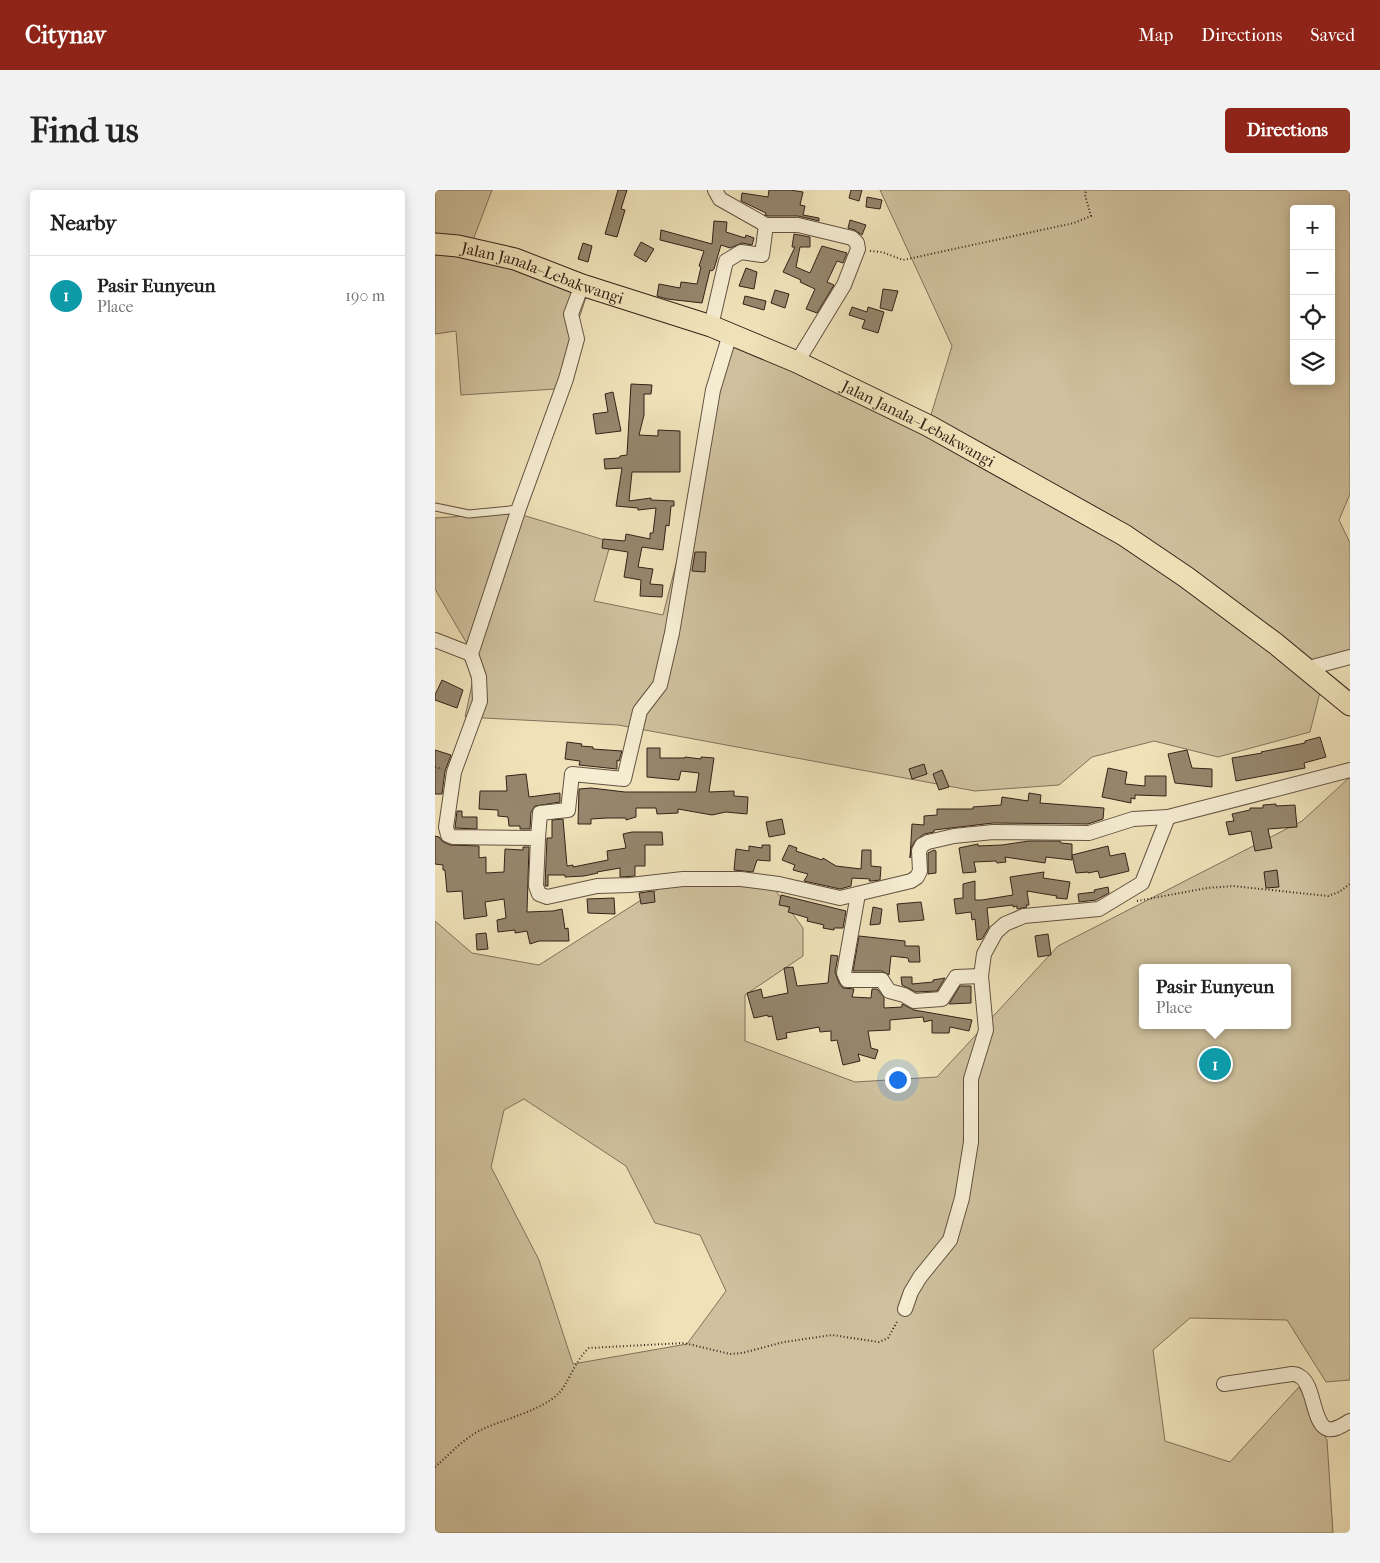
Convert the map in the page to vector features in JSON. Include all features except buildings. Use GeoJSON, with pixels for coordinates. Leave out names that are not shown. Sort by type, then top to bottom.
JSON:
{"type":"FeatureCollection","features":[{"type":"Feature","properties":{"kind":"main road","name":"Jalan Janala–Lebakwangi"},"geometry":{"type":"LineString","coordinates":[[435,244],[458,246],[515,259],[582,285],[711,326],[797,362],[929,426],[1123,535],[1187,577],[1276,644],[1350,705]]}},
{"type":"Feature","properties":{"kind":"street"},"geometry":{"type":"LineString","coordinates":[[715,190],[720,199],[766,225],[798,225],[852,238],[857,243],[858,249],[844,285],[797,362]]}},
{"type":"Feature","properties":{"kind":"street"},"geometry":{"type":"LineString","coordinates":[[711,326],[726,261],[741,252],[762,255],[766,225]]}},
{"type":"Feature","properties":{"kind":"street"},"geometry":{"type":"LineString","coordinates":[[538,838],[453,837],[448,835],[446,828],[454,772],[480,701],[479,677],[471,654],[519,508],[566,379],[577,339],[571,314],[582,285]]}},
{"type":"Feature","properties":{"kind":"street"},"geometry":{"type":"LineString","coordinates":[[730,334],[713,390],[672,633],[660,685],[640,712],[624,779],[572,774],[568,810],[540,813],[536,886],[539,894],[547,897],[597,886],[692,879],[741,879],[769,882],[840,898],[911,881],[917,877],[920,871],[919,851],[922,845],[928,842],[955,836],[993,832],[1089,833],[1133,819],[1168,817],[1350,770]]}},
{"type":"Feature","properties":{"kind":"street"},"geometry":{"type":"LineString","coordinates":[[435,640],[471,654]]}},
{"type":"Feature","properties":{"kind":"street"},"geometry":{"type":"LineString","coordinates":[[1305,669],[1350,657]]}},
{"type":"Feature","properties":{"kind":"street"},"geometry":{"type":"LineString","coordinates":[[905,1309],[911,1292],[920,1277],[950,1240],[963,1198],[971,1142],[971,1080],[986,1030],[981,976],[984,954],[996,932],[1005,924],[1024,916],[1099,909],[1142,883],[1168,817]]}},
{"type":"Feature","properties":{"kind":"street"},"geometry":{"type":"LineString","coordinates":[[858,894],[844,973],[847,980],[882,980],[889,991],[904,995],[914,1001],[942,999],[956,977],[981,976]]}},
{"type":"Feature","properties":{"kind":"street"},"geometry":{"type":"LineString","coordinates":[[1224,1384],[1292,1374],[1300,1376],[1306,1383],[1321,1425],[1328,1429],[1333,1429],[1350,1421]]}},
{"type":"Feature","properties":{"kind":"lane"},"geometry":{"type":"LineString","coordinates":[[435,507],[469,514],[519,508]]}},
{"type":"Feature","properties":{"kind":"path"},"geometry":{"type":"LineString","coordinates":[[858,249],[882,252],[903,260],[1074,223],[1091,216],[1085,190]]}},
{"type":"Feature","properties":{"kind":"path"},"geometry":{"type":"LineString","coordinates":[[1129,903],[1207,888],[1233,886],[1327,896],[1339,892],[1350,884]]}},
{"type":"Feature","properties":{"kind":"path"},"geometry":{"type":"LineString","coordinates":[[435,1467],[461,1444],[481,1430],[544,1404],[558,1394],[582,1354],[589,1348],[684,1342],[730,1354],[742,1353],[784,1342],[832,1335],[879,1342],[887,1338],[905,1309]]}},
{"type":"Feature","properties":{"kind":"shaded area"},"geometry":{"type":"Polygon","coordinates":[[[435,190],[492,190],[470,248],[590,285],[556,389],[461,395],[456,331],[435,334],[435,190]]]}},
{"type":"Feature","properties":{"kind":"shaded area"},"geometry":{"type":"Polygon","coordinates":[[[880,190],[1350,190],[1350,494],[1339,520],[1350,543],[1350,663],[1326,668],[1310,732],[1218,757],[1154,741],[1092,757],[1059,785],[975,791],[618,725],[465,717],[477,661],[435,589],[435,518],[516,513],[611,542],[594,601],[663,615],[733,341],[930,418],[952,346],[880,190]]]}},
{"type":"Feature","properties":{"kind":"shaded area"},"geometry":{"type":"Polygon","coordinates":[[[1350,777],[1350,1380],[1326,1382],[1287,1320],[1190,1318],[1153,1350],[1165,1441],[1230,1462],[1299,1387],[1327,1440],[1333,1533],[435,1533],[435,921],[472,953],[539,965],[671,881],[765,876],[803,928],[803,956],[745,995],[745,1041],[855,1082],[937,1077],[1058,946],[1302,821],[1350,777]],[[524,1099],[504,1110],[491,1167],[539,1260],[573,1364],[687,1344],[726,1291],[700,1235],[655,1223],[626,1166],[524,1099]]]}},
{"type":"Feature","properties":{"kind":"place","name":"Pasir Eunyeun"},"geometry":{"type":"Point","coordinates":[1215,1064]}}]}
